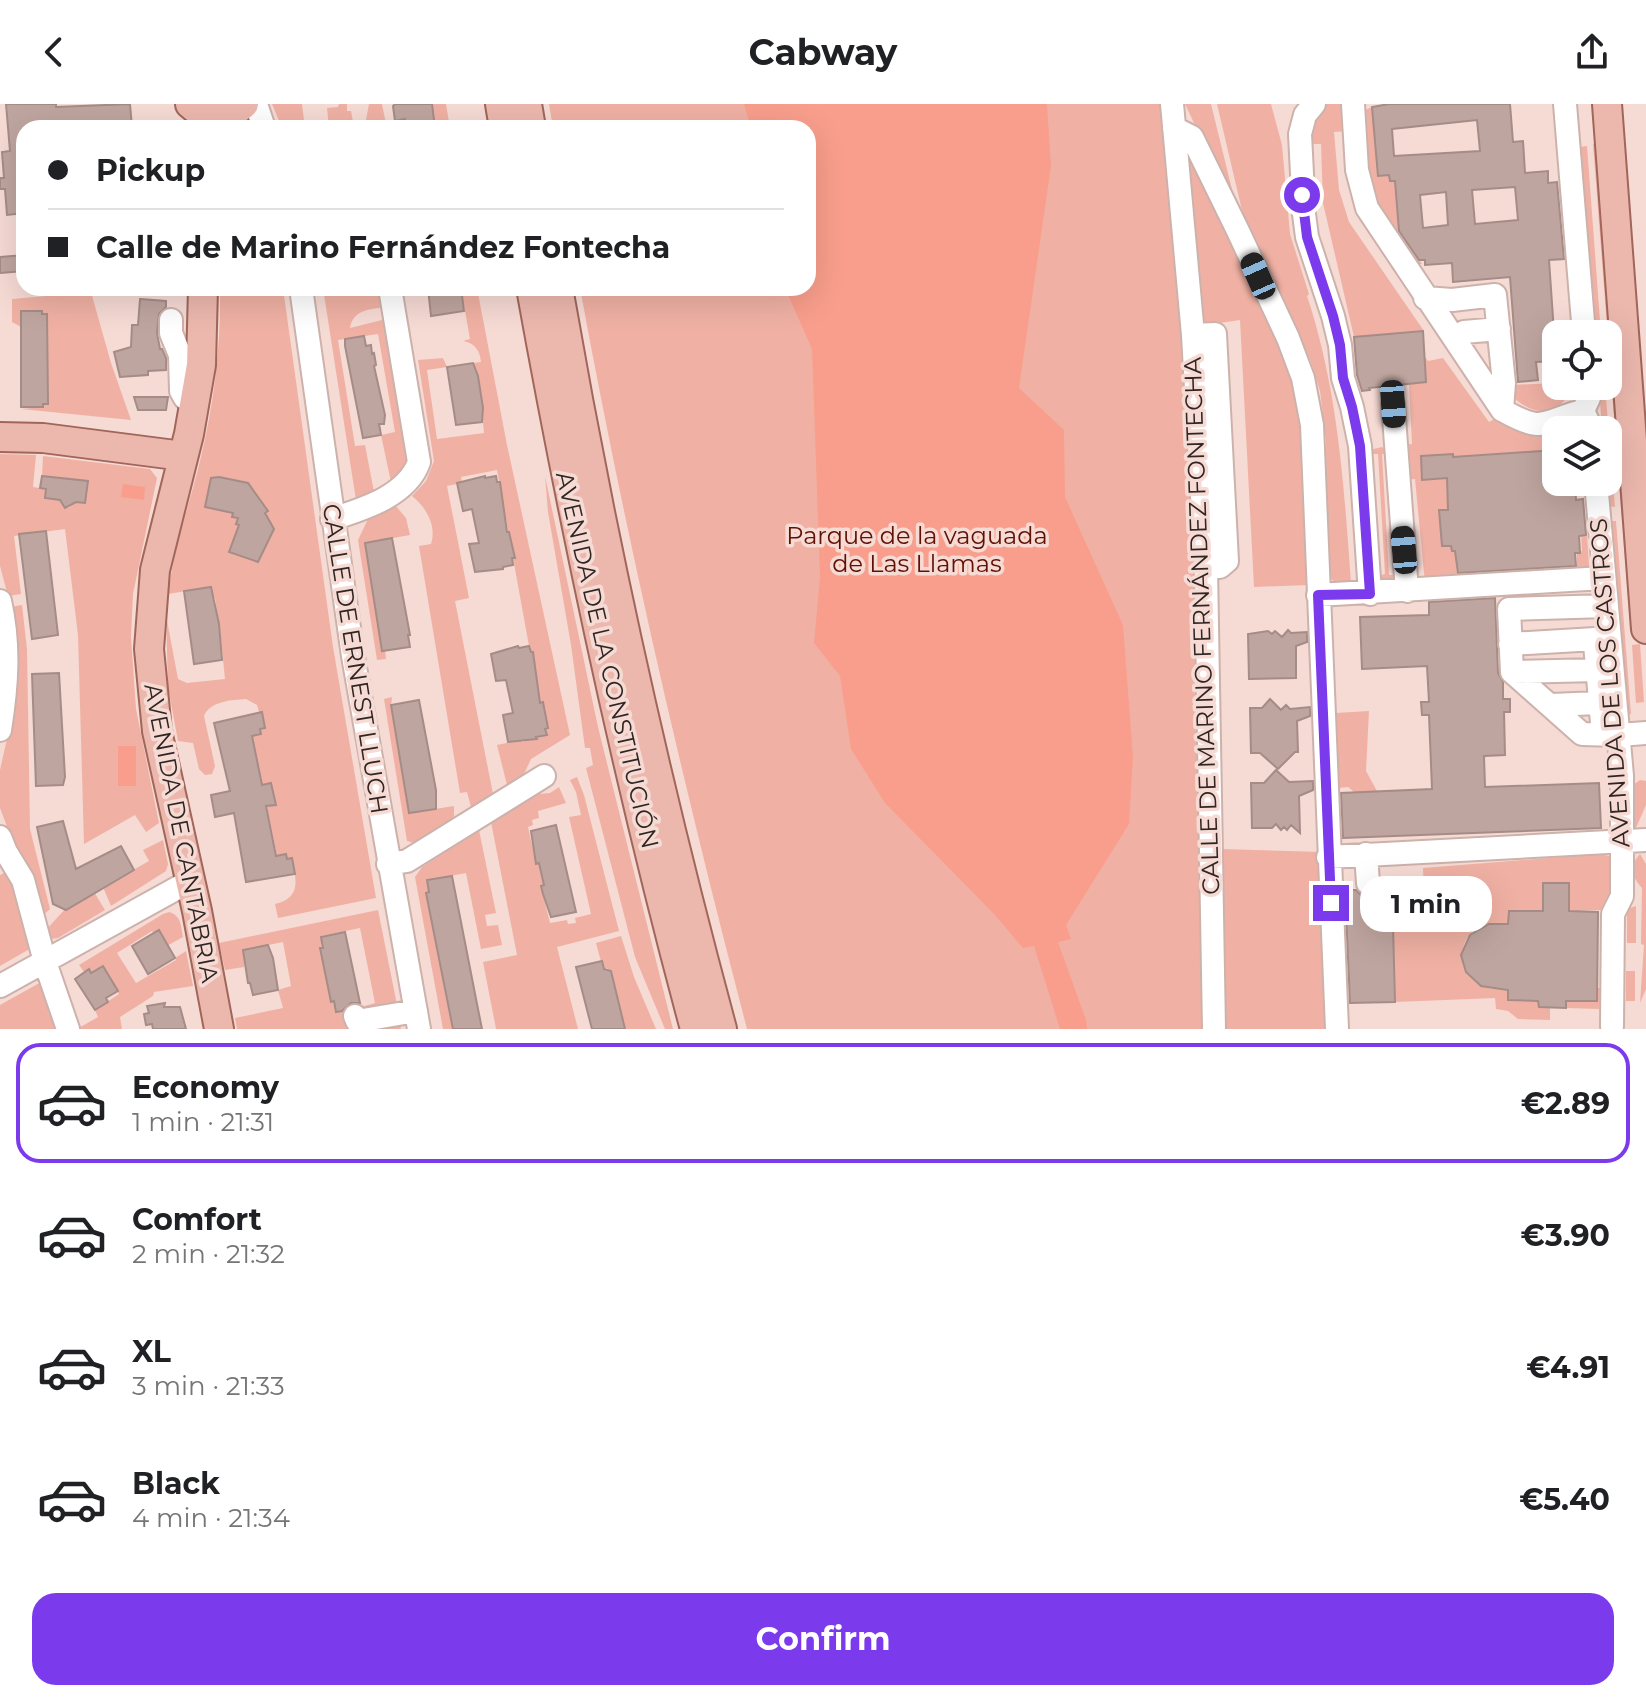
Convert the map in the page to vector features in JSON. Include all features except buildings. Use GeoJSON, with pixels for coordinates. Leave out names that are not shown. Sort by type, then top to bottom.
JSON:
{"type":"FeatureCollection","features":[{"type":"Feature","properties":{"kind":"main road"},"geometry":{"type":"LineString","coordinates":[[189,104],[202,114],[231,119]]}},
{"type":"Feature","properties":{"kind":"main road","name":"AVENIDA DE LOS CASTROS"},"geometry":{"type":"LineString","coordinates":[[1607,104],[1646,629]]}},
{"type":"Feature","properties":{"kind":"main road"},"geometry":{"type":"LineString","coordinates":[[1624,104],[1646,401]]}},
{"type":"Feature","properties":{"kind":"main road","name":"AVENIDA DE CANTABRIA"},"geometry":{"type":"LineString","coordinates":[[203,296],[201,365],[155,570],[149,637],[157,731],[219,1029]]}},
{"type":"Feature","properties":{"kind":"main road","name":"AVENIDA DE LA CONSTITUCIÓN"},"geometry":{"type":"LineString","coordinates":[[533,296],[572,505],[607,667],[695,1029]]}},
{"type":"Feature","properties":{"kind":"main road","name":"AVENIDA DE LA CONSTITUCIÓN"},"geometry":{"type":"LineString","coordinates":[[559,296],[594,485],[632,661],[722,1029]]}},
{"type":"Feature","properties":{"kind":"main road"},"geometry":{"type":"LineString","coordinates":[[0,437],[43,438],[183,456]]}},
{"type":"Feature","properties":{"kind":"street","name":"CALLE DE MARINO FERNÁNDEZ FONTECHA"},"geometry":{"type":"LineString","coordinates":[[1172,104],[1193,335],[1206,567],[1214,1029]]}},
{"type":"Feature","properties":{"kind":"street"},"geometry":{"type":"LineString","coordinates":[[1314,104],[1305,115],[1300,134],[1306,225],[1333,316],[1343,378],[1360,446],[1370,594]]}},
{"type":"Feature","properties":{"kind":"street"},"geometry":{"type":"LineString","coordinates":[[1353,104],[1357,170],[1367,208],[1502,410],[1519,419],[1542,425]]}},
{"type":"Feature","properties":{"kind":"street"},"geometry":{"type":"LineString","coordinates":[[1565,104],[1583,320]]}},
{"type":"Feature","properties":{"kind":"street"},"geometry":{"type":"LineString","coordinates":[[1174,128],[1192,137],[1288,338],[1303,378],[1312,425],[1337,1029]]}},
{"type":"Feature","properties":{"kind":"street"},"geometry":{"type":"LineString","coordinates":[[1425,298],[1452,300],[1495,295],[1504,383],[1502,410]]}},
{"type":"Feature","properties":{"kind":"street","name":"CALLE DE ERNEST LLUCH"},"geometry":{"type":"LineString","coordinates":[[302,296],[332,519],[388,864],[417,1020]]}},
{"type":"Feature","properties":{"kind":"street"},"geometry":{"type":"LineString","coordinates":[[332,519],[385,498],[414,475],[419,462],[391,296]]}},
{"type":"Feature","properties":{"kind":"street"},"geometry":{"type":"LineString","coordinates":[[171,320],[171,333],[180,355],[181,391],[185,398],[195,401]]}},
{"type":"Feature","properties":{"kind":"street"},"geometry":{"type":"LineString","coordinates":[[1464,332],[1499,329]]}},
{"type":"Feature","properties":{"kind":"street"},"geometry":{"type":"LineString","coordinates":[[1393,404],[1407,591]]}},
{"type":"Feature","properties":{"kind":"street"},"geometry":{"type":"LineString","coordinates":[[1360,446],[1395,442]]}},
{"type":"Feature","properties":{"kind":"street","name":"AVENIDA DE LOS CASTROS"},"geometry":{"type":"LineString","coordinates":[[1597,496],[1603,578],[1599,606],[1623,843],[1622,896],[1613,914],[1612,1026]]}},
{"type":"Feature","properties":{"kind":"street"},"geometry":{"type":"LineString","coordinates":[[1318,595],[1603,578]]}},
{"type":"Feature","properties":{"kind":"street"},"geometry":{"type":"LineString","coordinates":[[0,601],[8,667],[0,730]]}},
{"type":"Feature","properties":{"kind":"street"},"geometry":{"type":"LineString","coordinates":[[1611,735],[1600,703],[1595,639],[1599,606],[1509,609],[1512,672],[1582,734],[1611,735],[1646,733]]}},
{"type":"Feature","properties":{"kind":"street"},"geometry":{"type":"LineString","coordinates":[[1510,644],[1595,639]]}},
{"type":"Feature","properties":{"kind":"street"},"geometry":{"type":"LineString","coordinates":[[1512,672],[1597,670]]}},
{"type":"Feature","properties":{"kind":"street"},"geometry":{"type":"LineString","coordinates":[[1551,705],[1600,703]]}},
{"type":"Feature","properties":{"kind":"street"},"geometry":{"type":"LineString","coordinates":[[388,864],[407,861],[544,776]]}},
{"type":"Feature","properties":{"kind":"street"},"geometry":{"type":"LineString","coordinates":[[0,837],[23,880],[45,962],[68,1029]]}},
{"type":"Feature","properties":{"kind":"street","name":"AVENIDA DE LOS CASTROS"},"geometry":{"type":"LineString","coordinates":[[1328,857],[1646,840]]}},
{"type":"Feature","properties":{"kind":"street"},"geometry":{"type":"LineString","coordinates":[[1366,854],[1368,883]]}},
{"type":"Feature","properties":{"kind":"street"},"geometry":{"type":"LineString","coordinates":[[0,986],[190,881]]}},
{"type":"Feature","properties":{"kind":"street"},"geometry":{"type":"LineString","coordinates":[[355,1016],[357,1021],[417,1020]]}},
{"type":"Feature","properties":{"kind":"green space"},"geometry":{"type":"Polygon","coordinates":[[[272,104],[302,104],[304,120],[279,120],[272,104]]]}},
{"type":"Feature","properties":{"kind":"green space"},"geometry":{"type":"Polygon","coordinates":[[[339,104],[347,104],[353,120],[328,120],[327,108],[338,107],[339,104]]]}},
{"type":"Feature","properties":{"kind":"green space"},"geometry":{"type":"Polygon","coordinates":[[[369,104],[382,104],[385,120],[366,120],[369,104]]]}},
{"type":"Feature","properties":{"kind":"green space"},"geometry":{"type":"Polygon","coordinates":[[[432,104],[446,104],[449,120],[434,120],[432,104]]]}},
{"type":"Feature","properties":{"kind":"green space","name":"Parque de la vaguada de Las Llamas"},"geometry":{"type":"Polygon","coordinates":[[[549,104],[1164,104],[1183,324],[1196,545],[1203,1029],[747,1029],[657,660],[616,475],[582,296],[816,296],[816,120],[552,120],[549,104]]]}},
{"type":"Feature","properties":{"kind":"green space"},"geometry":{"type":"Polygon","coordinates":[[[1185,104],[1211,104],[1239,218],[1185,104]]]}},
{"type":"Feature","properties":{"kind":"green space"},"geometry":{"type":"Polygon","coordinates":[[[1217,104],[1271,104],[1282,145],[1290,234],[1309,294],[1333,402],[1351,583],[1335,583],[1327,569],[1326,441],[1320,391],[1284,300],[1244,219],[1217,104]]]}},
{"type":"Feature","properties":{"kind":"green space"},"geometry":{"type":"Polygon","coordinates":[[[1326,104],[1343,104],[1347,131],[1334,132],[1339,190],[1349,222],[1424,331],[1354,337],[1323,203],[1321,144],[1309,144],[1314,120],[1326,104]]]}},
{"type":"Feature","properties":{"kind":"green space"},"geometry":{"type":"Polygon","coordinates":[[[1372,107],[1378,176],[1389,175],[1395,181],[1400,233],[1422,264],[1416,264],[1378,207],[1371,185],[1363,111],[1372,107]]]}},
{"type":"Feature","properties":{"kind":"green space"},"geometry":{"type":"Polygon","coordinates":[[[1593,144],[1600,144],[1612,320],[1607,320],[1593,144]]]}},
{"type":"Feature","properties":{"kind":"green space"},"geometry":{"type":"Polygon","coordinates":[[[1587,146],[1600,320],[1594,320],[1580,147],[1587,146]]]}},
{"type":"Feature","properties":{"kind":"green space"},"geometry":{"type":"Polygon","coordinates":[[[1191,156],[1298,385],[1304,423],[1308,585],[1254,587],[1240,320],[1199,326],[1188,158],[1191,156]]]}},
{"type":"Feature","properties":{"kind":"green space"},"geometry":{"type":"Polygon","coordinates":[[[92,296],[131,420],[21,409],[43,407],[48,403],[44,329],[47,329],[47,315],[42,311],[21,311],[23,328],[12,322],[12,299],[92,296]]]}},
{"type":"Feature","properties":{"kind":"green space"},"geometry":{"type":"Polygon","coordinates":[[[220,296],[284,296],[333,647],[376,898],[278,918],[275,904],[290,897],[295,880],[292,858],[287,859],[285,854],[277,856],[267,807],[276,804],[271,783],[262,785],[252,736],[261,734],[261,729],[265,728],[262,712],[246,699],[222,702],[207,711],[204,716],[215,766],[212,774],[205,775],[199,769],[193,743],[178,741],[168,687],[166,615],[178,679],[187,683],[225,679],[220,630],[217,630],[217,612],[211,587],[168,594],[209,418],[216,375],[220,296]]]}},
{"type":"Feature","properties":{"kind":"green space"},"geometry":{"type":"Polygon","coordinates":[[[324,296],[386,296],[388,307],[359,314],[350,328],[390,318],[412,462],[391,482],[381,435],[395,432],[378,334],[338,340],[355,446],[365,445],[374,492],[356,500],[324,296]]]}},
{"type":"Feature","properties":{"kind":"green space"},"geometry":{"type":"Polygon","coordinates":[[[462,296],[479,296],[507,445],[570,735],[531,759],[524,774],[507,785],[497,745],[546,735],[545,729],[548,728],[543,703],[540,703],[497,470],[461,477],[462,483],[447,486],[469,598],[455,601],[493,794],[471,807],[467,792],[460,793],[419,546],[431,544],[433,530],[426,511],[412,496],[426,481],[434,461],[418,360],[443,358],[447,367],[427,370],[437,439],[484,433],[479,382],[473,363],[481,362],[474,346],[463,341],[470,339],[462,296]]]}},
{"type":"Feature","properties":{"kind":"green space"},"geometry":{"type":"Polygon","coordinates":[[[1425,357],[1428,361],[1443,358],[1489,422],[1496,418],[1517,430],[1542,435],[1542,451],[1421,456],[1423,480],[1452,478],[1453,493],[1447,494],[1448,510],[1440,510],[1442,546],[1451,546],[1455,551],[1459,580],[1425,583],[1415,479],[1404,480],[1401,445],[1412,444],[1409,384],[1426,382],[1425,357]]]}},
{"type":"Feature","properties":{"kind":"green space"},"geometry":{"type":"Polygon","coordinates":[[[1542,384],[1542,400],[1564,400],[1548,411],[1531,409],[1514,398],[1512,385],[1542,384]]]}},
{"type":"Feature","properties":{"kind":"green space"},"geometry":{"type":"Polygon","coordinates":[[[1600,400],[1606,400],[1607,416],[1601,416],[1600,400]]]}},
{"type":"Feature","properties":{"kind":"green space"},"geometry":{"type":"Polygon","coordinates":[[[1613,400],[1618,400],[1619,416],[1614,416],[1613,400]]]}},
{"type":"Feature","properties":{"kind":"green space"},"geometry":{"type":"Polygon","coordinates":[[[1382,447],[1390,453],[1382,454],[1389,575],[1399,575],[1399,580],[1388,586],[1375,577],[1385,574],[1378,454],[1369,454],[1370,450],[1382,447]]]}},
{"type":"Feature","properties":{"kind":"green space"},"geometry":{"type":"Polygon","coordinates":[[[0,454],[36,455],[33,487],[46,489],[45,498],[62,500],[68,508],[87,482],[42,476],[43,456],[150,469],[157,478],[133,594],[131,637],[136,709],[159,823],[146,832],[135,815],[84,844],[78,635],[65,529],[14,536],[21,594],[8,596],[0,566],[0,454]]]}},
{"type":"Feature","properties":{"kind":"green space"},"geometry":{"type":"Polygon","coordinates":[[[1622,456],[1634,626],[1630,626],[1620,496],[1622,456]]]}},
{"type":"Feature","properties":{"kind":"green space"},"geometry":{"type":"Polygon","coordinates":[[[545,476],[598,727],[673,1029],[665,1029],[635,957],[586,768],[593,765],[590,748],[585,748],[545,476]]]}},
{"type":"Feature","properties":{"kind":"green space"},"geometry":{"type":"Polygon","coordinates":[[[1608,496],[1614,496],[1615,507],[1608,506],[1608,496]]]}},
{"type":"Feature","properties":{"kind":"green space"},"geometry":{"type":"Polygon","coordinates":[[[395,505],[406,518],[410,535],[365,543],[382,651],[385,651],[386,659],[377,660],[358,540],[368,519],[395,505]]]}},
{"type":"Feature","properties":{"kind":"green space"},"geometry":{"type":"Polygon","coordinates":[[[1612,521],[1616,521],[1631,714],[1626,715],[1612,521]]]}},
{"type":"Feature","properties":{"kind":"green space"},"geometry":{"type":"Polygon","coordinates":[[[1581,534],[1587,534],[1589,566],[1577,567],[1577,552],[1582,551],[1581,534]]]}},
{"type":"Feature","properties":{"kind":"green space"},"geometry":{"type":"Polygon","coordinates":[[[22,605],[27,649],[30,829],[50,909],[41,917],[0,808],[0,770],[11,721],[10,607],[22,605]]]}},
{"type":"Feature","properties":{"kind":"green space"},"geometry":{"type":"Polygon","coordinates":[[[1640,644],[1644,702],[1636,703],[1632,645],[1640,644]]]}},
{"type":"Feature","properties":{"kind":"green space"},"geometry":{"type":"Polygon","coordinates":[[[392,697],[391,707],[409,813],[454,806],[454,816],[450,821],[414,843],[407,841],[384,699],[392,697]]]}},
{"type":"Feature","properties":{"kind":"green space"},"geometry":{"type":"Polygon","coordinates":[[[1369,711],[1366,771],[1377,791],[1354,792],[1348,787],[1338,788],[1336,713],[1369,711]]]}},
{"type":"Feature","properties":{"kind":"green space"},"geometry":{"type":"Polygon","coordinates":[[[577,777],[619,931],[557,947],[578,1029],[496,1029],[483,962],[517,955],[491,822],[539,794],[550,793],[559,787],[566,803],[538,811],[539,818],[532,820],[533,825],[528,827],[536,863],[539,863],[550,923],[567,920],[568,924],[576,923],[575,918],[591,914],[569,817],[581,815],[570,780],[577,777]]]}},
{"type":"Feature","properties":{"kind":"green space"},"geometry":{"type":"Polygon","coordinates":[[[1640,780],[1646,781],[1646,805],[1635,830],[1631,821],[1630,787],[1640,780]]]}},
{"type":"Feature","properties":{"kind":"green space"},"geometry":{"type":"Polygon","coordinates":[[[479,830],[496,913],[485,915],[487,926],[498,925],[502,945],[481,949],[466,873],[428,880],[427,893],[449,1011],[455,1024],[452,1025],[453,1029],[443,1029],[415,877],[422,867],[479,830]]]}},
{"type":"Feature","properties":{"kind":"green space"},"geometry":{"type":"Polygon","coordinates":[[[163,840],[168,864],[166,871],[111,906],[103,887],[149,861],[143,850],[163,840]]]}},
{"type":"Feature","properties":{"kind":"green space"},"geometry":{"type":"Polygon","coordinates":[[[1221,849],[1322,852],[1329,1029],[1219,1029],[1221,849]]]}},
{"type":"Feature","properties":{"kind":"green space"},"geometry":{"type":"Polygon","coordinates":[[[1600,854],[1609,856],[1611,889],[1601,910],[1569,911],[1543,883],[1543,911],[1508,925],[1495,942],[1496,924],[1482,926],[1471,933],[1465,943],[1462,954],[1470,976],[1480,984],[1495,989],[1495,969],[1508,987],[1508,1000],[1539,1001],[1539,1007],[1550,1008],[1550,1020],[1518,1019],[1508,1011],[1496,1009],[1495,998],[1395,1002],[1393,923],[1425,921],[1423,868],[1600,854]]]}},
{"type":"Feature","properties":{"kind":"green space"},"geometry":{"type":"Polygon","coordinates":[[[1640,854],[1646,864],[1646,989],[1640,1003],[1644,945],[1641,944],[1642,888],[1633,871],[1640,854]]]}},
{"type":"Feature","properties":{"kind":"green space"},"geometry":{"type":"Polygon","coordinates":[[[6,872],[19,889],[33,947],[0,966],[0,875],[6,872]]]}},
{"type":"Feature","properties":{"kind":"green space"},"geometry":{"type":"Polygon","coordinates":[[[94,892],[105,910],[58,938],[50,939],[45,931],[66,908],[94,892]]]}},
{"type":"Feature","properties":{"kind":"green space"},"geometry":{"type":"Polygon","coordinates":[[[1636,906],[1636,943],[1627,943],[1627,914],[1630,908],[1636,906]]]}},
{"type":"Feature","properties":{"kind":"green space"},"geometry":{"type":"Polygon","coordinates":[[[378,910],[398,1010],[368,1015],[362,1013],[361,1007],[375,1003],[360,928],[321,936],[322,956],[326,960],[323,961],[324,968],[327,968],[331,1001],[334,1001],[336,1012],[349,1009],[353,1028],[399,1019],[401,1029],[237,1029],[235,1018],[283,1008],[278,990],[291,986],[283,942],[244,950],[244,967],[225,970],[219,943],[378,910]]]}},
{"type":"Feature","properties":{"kind":"green space"},"geometry":{"type":"Polygon","coordinates":[[[169,912],[178,918],[183,937],[165,947],[166,942],[160,931],[152,931],[117,953],[136,983],[186,951],[193,986],[154,992],[153,996],[120,1017],[122,1029],[77,1029],[98,1017],[95,1010],[119,994],[103,966],[92,974],[89,969],[84,972],[79,965],[169,912]]]}},
{"type":"Feature","properties":{"kind":"green space"},"geometry":{"type":"Polygon","coordinates":[[[621,936],[656,1029],[625,1029],[611,972],[603,969],[596,943],[621,936]]]}},
{"type":"Feature","properties":{"kind":"green space"},"geometry":{"type":"Polygon","coordinates":[[[1626,971],[1635,971],[1635,1001],[1626,1001],[1626,971]]]}},
{"type":"Feature","properties":{"kind":"green space"},"geometry":{"type":"Polygon","coordinates":[[[43,981],[60,1029],[0,1029],[0,1005],[43,981]]]}},
{"type":"Feature","properties":{"kind":"green space"},"geometry":{"type":"Polygon","coordinates":[[[1597,988],[1601,988],[1599,1009],[1566,1008],[1566,1001],[1596,1001],[1597,988]]]}},
{"type":"Feature","properties":{"kind":"shaded area"},"geometry":{"type":"Polygon","coordinates":[[[744,104],[1047,104],[1051,166],[1019,388],[1064,430],[1065,497],[1123,625],[1133,757],[1129,824],[1066,925],[1071,939],[1058,942],[1087,1029],[1060,1029],[1034,946],[1023,948],[994,914],[885,803],[851,749],[840,676],[814,643],[820,577],[812,349],[789,296],[816,296],[816,120],[749,120],[744,104]]]}},
{"type":"Feature","properties":{"kind":"shaded area"},"geometry":{"type":"Polygon","coordinates":[[[123,484],[145,487],[144,500],[121,497],[123,484]]]}},
{"type":"Feature","properties":{"kind":"shaded area"},"geometry":{"type":"Polygon","coordinates":[[[118,746],[136,746],[136,786],[118,786],[118,746]]]}},
{"type":"Feature","properties":{"kind":"route"},"geometry":{"type":"LineString","coordinates":[[1302,195],[1307,237],[1333,316],[1343,378],[1360,446],[1370,594],[1318,595],[1331,903]]}}]}
